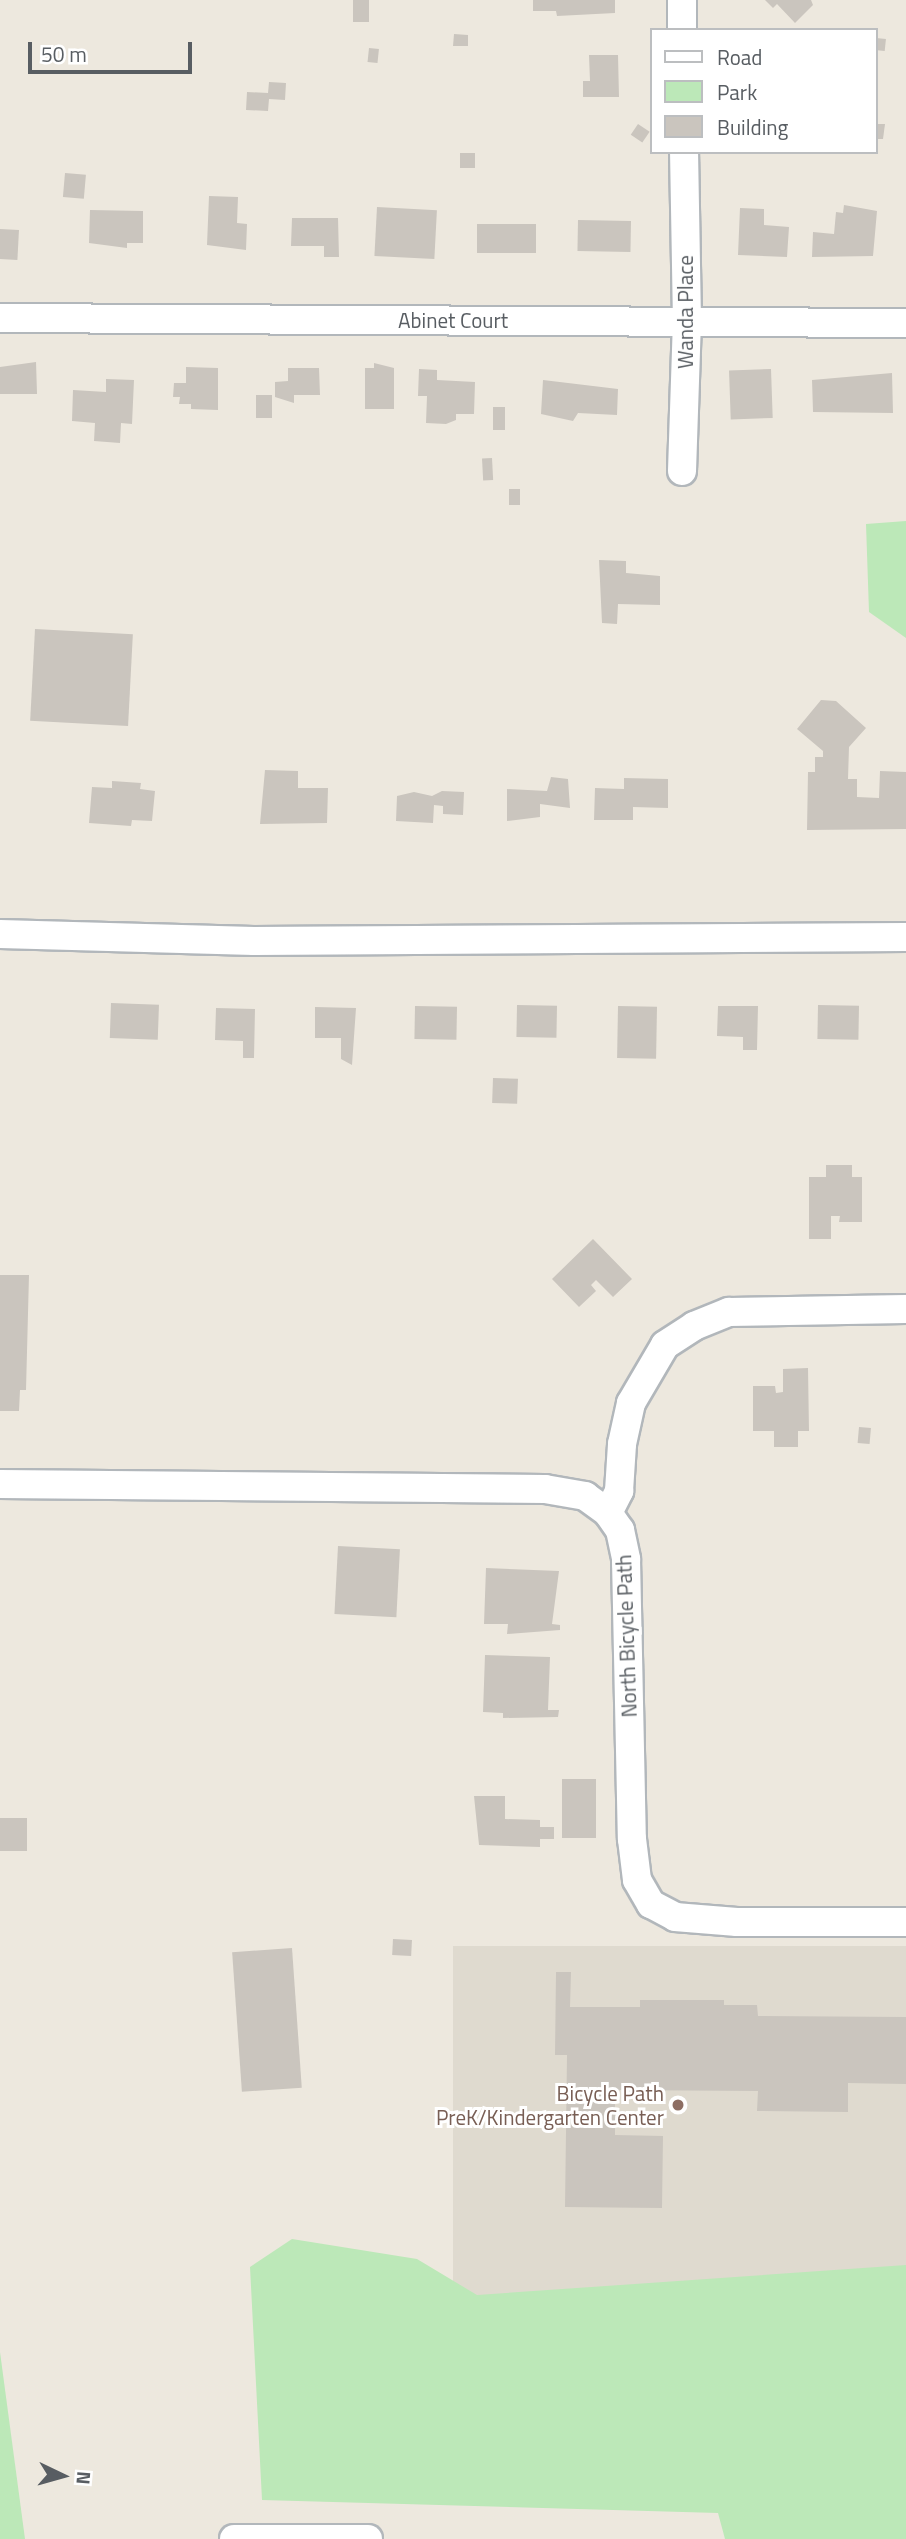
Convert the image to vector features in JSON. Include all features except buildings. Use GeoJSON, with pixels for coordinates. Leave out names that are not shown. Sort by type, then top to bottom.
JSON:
{"type":"FeatureCollection","features":[{"type":"Feature","properties":{"kind":"street"},"geometry":{"type":"LineString","coordinates":[[682,0],[682,28]]}},
{"type":"Feature","properties":{"kind":"street","name":"Wanda Place"},"geometry":{"type":"LineString","coordinates":[[682,471],[687,321],[684,154]]}},
{"type":"Feature","properties":{"kind":"street","name":"Abinet Court"},"geometry":{"type":"LineString","coordinates":[[0,318],[906,323]]}},
{"type":"Feature","properties":{"kind":"street"},"geometry":{"type":"LineString","coordinates":[[0,934],[254,941],[906,937]]}},
{"type":"Feature","properties":{"kind":"street"},"geometry":{"type":"LineString","coordinates":[[0,1484],[545,1489],[585,1496],[608,1513],[619,1491],[621,1444],[631,1403],[665,1345],[694,1326],[729,1312],[906,1309]]}},
{"type":"Feature","properties":{"kind":"street","name":"North Bicycle Path"},"geometry":{"type":"LineString","coordinates":[[608,1513],[620,1530],[626,1559],[632,1839],[637,1880],[651,1904],[675,1917],[737,1922],[906,1922]]}},
{"type":"Feature","properties":{"kind":"street"},"geometry":{"type":"LineString","coordinates":[[234,2539],[368,2539]]}},
{"type":"Feature","properties":{"kind":"shaded area","name":"Bicycle Path PreK/Kindergarten Center"},"geometry":{"type":"Polygon","coordinates":[[[453,1946],[906,1946],[906,2295],[453,2295],[453,1946]]]}},
{"type":"Feature","properties":{"kind":"green space"},"geometry":{"type":"Polygon","coordinates":[[[906,521],[906,638],[869,612],[866,524],[906,521]]]}},
{"type":"Feature","properties":{"kind":"green space"},"geometry":{"type":"Polygon","coordinates":[[[292,2239],[417,2259],[477,2295],[906,2265],[906,2539],[725,2539],[718,2513],[262,2500],[250,2267],[292,2239]]]}},
{"type":"Feature","properties":{"kind":"green space"},"geometry":{"type":"Polygon","coordinates":[[[0,2352],[25,2539],[0,2539],[0,2352]]]}},
{"type":"Feature","properties":{"kind":"place","name":"Bicycle Path PreK/Kindergarten Center"},"geometry":{"type":"Point","coordinates":[678,2105]}}]}
